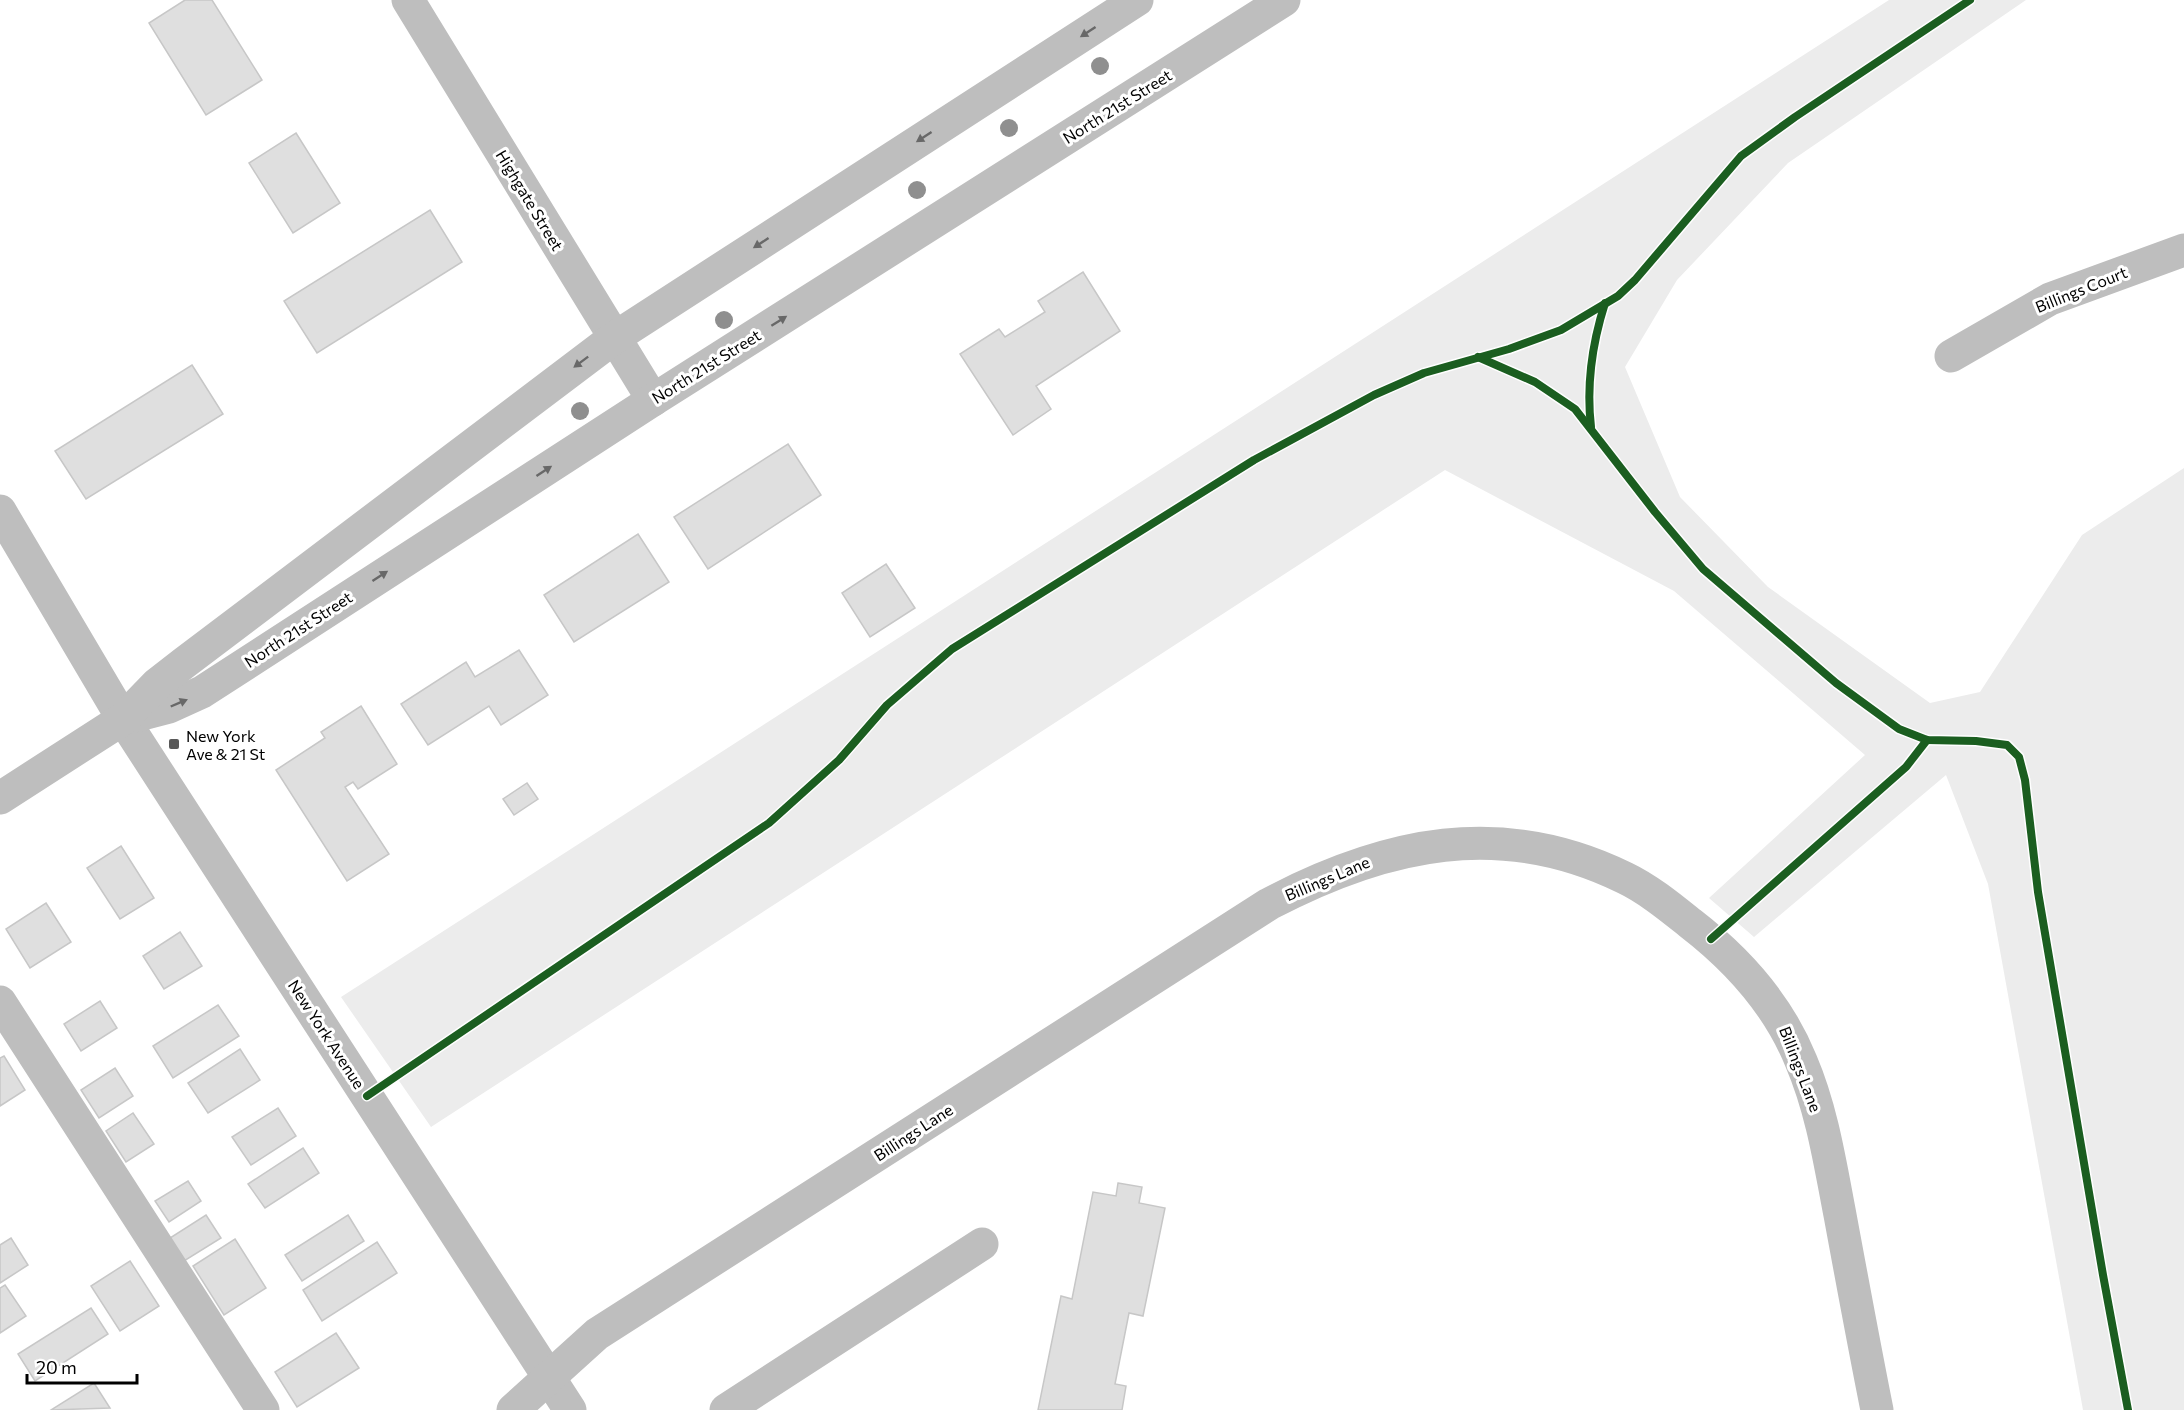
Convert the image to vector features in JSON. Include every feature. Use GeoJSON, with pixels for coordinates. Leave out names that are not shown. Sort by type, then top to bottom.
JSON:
{"type":"FeatureCollection","features":[{"type":"Feature","properties":{"kind":"street","name":"Highgate Street"},"geometry":{"type":"LineString","coordinates":[[408,0],[652,400]]}},
{"type":"Feature","properties":{"kind":"street","name":"North 21st Street"},"geometry":{"type":"LineString","coordinates":[[0,798],[123,719],[157,684],[193,656],[614,338],[1137,0]]}},
{"type":"Feature","properties":{"kind":"street","name":"North 21st Street"},"geometry":{"type":"LineString","coordinates":[[123,719],[169,707],[202,692],[652,400],[1284,0]]}},
{"type":"Feature","properties":{"kind":"street","name":"Billings Court"},"geometry":{"type":"LineString","coordinates":[[1951,356],[2050,299],[2184,250]]}},
{"type":"Feature","properties":{"kind":"street","name":"New York Avenue"},"geometry":{"type":"LineString","coordinates":[[0,510],[123,719],[570,1410]]}},
{"type":"Feature","properties":{"kind":"street","name":"Billings Lane"},"geometry":{"type":"LineString","coordinates":[[513,1410],[597,1334],[1269,904],[1304,885],[1374,858],[1424,847],[1472,843],[1512,845],[1557,852],[1626,878],[1711,939],[1761,990],[1784,1024],[1802,1063],[1823,1128],[1877,1410]]}},
{"type":"Feature","properties":{"kind":"street"},"geometry":{"type":"LineString","coordinates":[[0,1002],[263,1410]]}},
{"type":"Feature","properties":{"kind":"street"},"geometry":{"type":"LineString","coordinates":[[726,1410],[982,1244]]}},
{"type":"Feature","properties":{"kind":"shaded area"},"geometry":{"type":"Polygon","coordinates":[[[1889,0],[2026,0],[1788,163],[1677,280],[1625,367],[1680,497],[1768,587],[1930,703],[1980,692],[2082,535],[2184,468],[2184,1410],[2083,1410],[1988,884],[1946,775],[1754,937],[1709,898],[1865,755],[1674,591],[1445,470],[431,1127],[341,997],[1889,0]]]}},
{"type":"Feature","properties":{"kind":"building"},"geometry":{"type":"Polygon","coordinates":[[[185,0],[212,0],[262,80],[206,115],[149,23],[185,0]]]}},
{"type":"Feature","properties":{"kind":"building"},"geometry":{"type":"Polygon","coordinates":[[[296,133],[340,203],[293,233],[249,163],[296,133]]]}},
{"type":"Feature","properties":{"kind":"building"},"geometry":{"type":"Polygon","coordinates":[[[430,210],[462,262],[317,353],[284,301],[430,210]]]}},
{"type":"Feature","properties":{"kind":"building"},"geometry":{"type":"Polygon","coordinates":[[[1083,272],[1120,331],[1036,386],[1051,409],[1013,435],[960,354],[999,329],[1005,337],[1045,312],[1038,301],[1083,272]]]}},
{"type":"Feature","properties":{"kind":"building"},"geometry":{"type":"Polygon","coordinates":[[[192,365],[223,414],[86,499],[55,451],[192,365]]]}},
{"type":"Feature","properties":{"kind":"building"},"geometry":{"type":"Polygon","coordinates":[[[788,444],[821,495],[708,569],[674,517],[788,444]]]}},
{"type":"Feature","properties":{"kind":"building"},"geometry":{"type":"Polygon","coordinates":[[[638,534],[669,582],[574,642],[544,595],[638,534]]]}},
{"type":"Feature","properties":{"kind":"building"},"geometry":{"type":"Polygon","coordinates":[[[886,564],[915,608],[870,637],[842,593],[886,564]]]}},
{"type":"Feature","properties":{"kind":"building"},"geometry":{"type":"Polygon","coordinates":[[[519,650],[548,695],[501,725],[489,706],[428,745],[401,704],[466,662],[475,677],[519,650]]]}},
{"type":"Feature","properties":{"kind":"building"},"geometry":{"type":"Polygon","coordinates":[[[361,706],[397,764],[358,789],[353,782],[345,787],[389,854],[347,881],[276,770],[325,738],[321,732],[361,706]]]}},
{"type":"Feature","properties":{"kind":"building"},"geometry":{"type":"Polygon","coordinates":[[[527,783],[538,799],[514,815],[503,799],[527,783]]]}},
{"type":"Feature","properties":{"kind":"building"},"geometry":{"type":"Polygon","coordinates":[[[121,846],[154,898],[120,919],[87,868],[121,846]]]}},
{"type":"Feature","properties":{"kind":"building"},"geometry":{"type":"Polygon","coordinates":[[[46,903],[71,942],[30,968],[6,929],[46,903]]]}},
{"type":"Feature","properties":{"kind":"building"},"geometry":{"type":"Polygon","coordinates":[[[180,932],[202,966],[164,989],[143,956],[180,932]]]}},
{"type":"Feature","properties":{"kind":"building"},"geometry":{"type":"Polygon","coordinates":[[[100,1001],[117,1028],[81,1051],[64,1024],[100,1001]]]}},
{"type":"Feature","properties":{"kind":"building"},"geometry":{"type":"Polygon","coordinates":[[[218,1005],[239,1036],[173,1078],[153,1046],[218,1005]]]}},
{"type":"Feature","properties":{"kind":"building"},"geometry":{"type":"Polygon","coordinates":[[[240,1049],[260,1080],[208,1113],[188,1083],[240,1049]]]}},
{"type":"Feature","properties":{"kind":"building"},"geometry":{"type":"Polygon","coordinates":[[[4,1056],[25,1090],[0,1106],[0,1058],[4,1056]]]}},
{"type":"Feature","properties":{"kind":"building"},"geometry":{"type":"Polygon","coordinates":[[[115,1068],[133,1096],[99,1118],[81,1090],[115,1068]]]}},
{"type":"Feature","properties":{"kind":"building"},"geometry":{"type":"Polygon","coordinates":[[[278,1108],[296,1136],[251,1165],[232,1137],[278,1108]]]}},
{"type":"Feature","properties":{"kind":"building"},"geometry":{"type":"Polygon","coordinates":[[[133,1113],[154,1144],[126,1162],[106,1131],[133,1113]]]}},
{"type":"Feature","properties":{"kind":"building"},"geometry":{"type":"Polygon","coordinates":[[[303,1148],[319,1173],[265,1208],[248,1184],[303,1148]]]}},
{"type":"Feature","properties":{"kind":"building"},"geometry":{"type":"Polygon","coordinates":[[[188,1181],[201,1201],[169,1222],[155,1201],[188,1181]]]}},
{"type":"Feature","properties":{"kind":"building"},"geometry":{"type":"Polygon","coordinates":[[[1118,1183],[1142,1187],[1139,1203],[1165,1208],[1143,1316],[1129,1313],[1115,1384],[1126,1386],[1122,1410],[1038,1410],[1061,1296],[1072,1299],[1093,1192],[1116,1196],[1118,1183]]]}},
{"type":"Feature","properties":{"kind":"building"},"geometry":{"type":"Polygon","coordinates":[[[206,1215],[221,1238],[184,1261],[170,1238],[206,1215]]]}},
{"type":"Feature","properties":{"kind":"building"},"geometry":{"type":"Polygon","coordinates":[[[348,1215],[364,1241],[302,1281],[285,1255],[348,1215]]]}},
{"type":"Feature","properties":{"kind":"building"},"geometry":{"type":"Polygon","coordinates":[[[11,1238],[28,1265],[0,1283],[0,1245],[11,1238]]]}},
{"type":"Feature","properties":{"kind":"building"},"geometry":{"type":"Polygon","coordinates":[[[235,1239],[266,1288],[224,1315],[193,1266],[235,1239]]]}},
{"type":"Feature","properties":{"kind":"building"},"geometry":{"type":"Polygon","coordinates":[[[377,1242],[397,1273],[322,1321],[303,1290],[377,1242]]]}},
{"type":"Feature","properties":{"kind":"building"},"geometry":{"type":"Polygon","coordinates":[[[130,1261],[159,1306],[120,1331],[91,1286],[130,1261]]]}},
{"type":"Feature","properties":{"kind":"building"},"geometry":{"type":"Polygon","coordinates":[[[5,1285],[26,1316],[0,1333],[0,1288],[5,1285]]]}},
{"type":"Feature","properties":{"kind":"building"},"geometry":{"type":"Polygon","coordinates":[[[91,1308],[108,1334],[35,1381],[18,1354],[91,1308]]]}},
{"type":"Feature","properties":{"kind":"building"},"geometry":{"type":"Polygon","coordinates":[[[336,1333],[359,1368],[297,1407],[275,1372],[336,1333]]]}},
{"type":"Feature","properties":{"kind":"building"},"geometry":{"type":"Polygon","coordinates":[[[94,1383],[110,1408],[51,1410],[94,1383]]]}},
{"type":"Feature","properties":{"kind":"cycle path"},"geometry":{"type":"LineString","coordinates":[[367,1096],[769,823],[839,760],[887,705],[952,649],[1254,460],[1374,395],[1424,373],[1509,349],[1561,330],[1618,296],[1635,280],[1741,156],[1795,117],[1970,0]]}},
{"type":"Feature","properties":{"kind":"cycle path"},"geometry":{"type":"LineString","coordinates":[[1591,427],[1589,395],[1591,364],[1605,303]]}},
{"type":"Feature","properties":{"kind":"cycle path"},"geometry":{"type":"LineString","coordinates":[[1478,357],[1535,382],[1575,409],[1655,512],[1703,569],[1836,683],[1899,729],[1927,740],[1976,741],[2007,745],[2019,757],[2025,780],[2038,892],[2128,1410]]}},
{"type":"Feature","properties":{"kind":"cycle path"},"geometry":{"type":"LineString","coordinates":[[1711,939],[1906,767],[1927,740]]}},
{"type":"Feature","properties":{"kind":"place","name":"New York Ave & 21 St"},"geometry":{"type":"Point","coordinates":[174,744]}}]}
